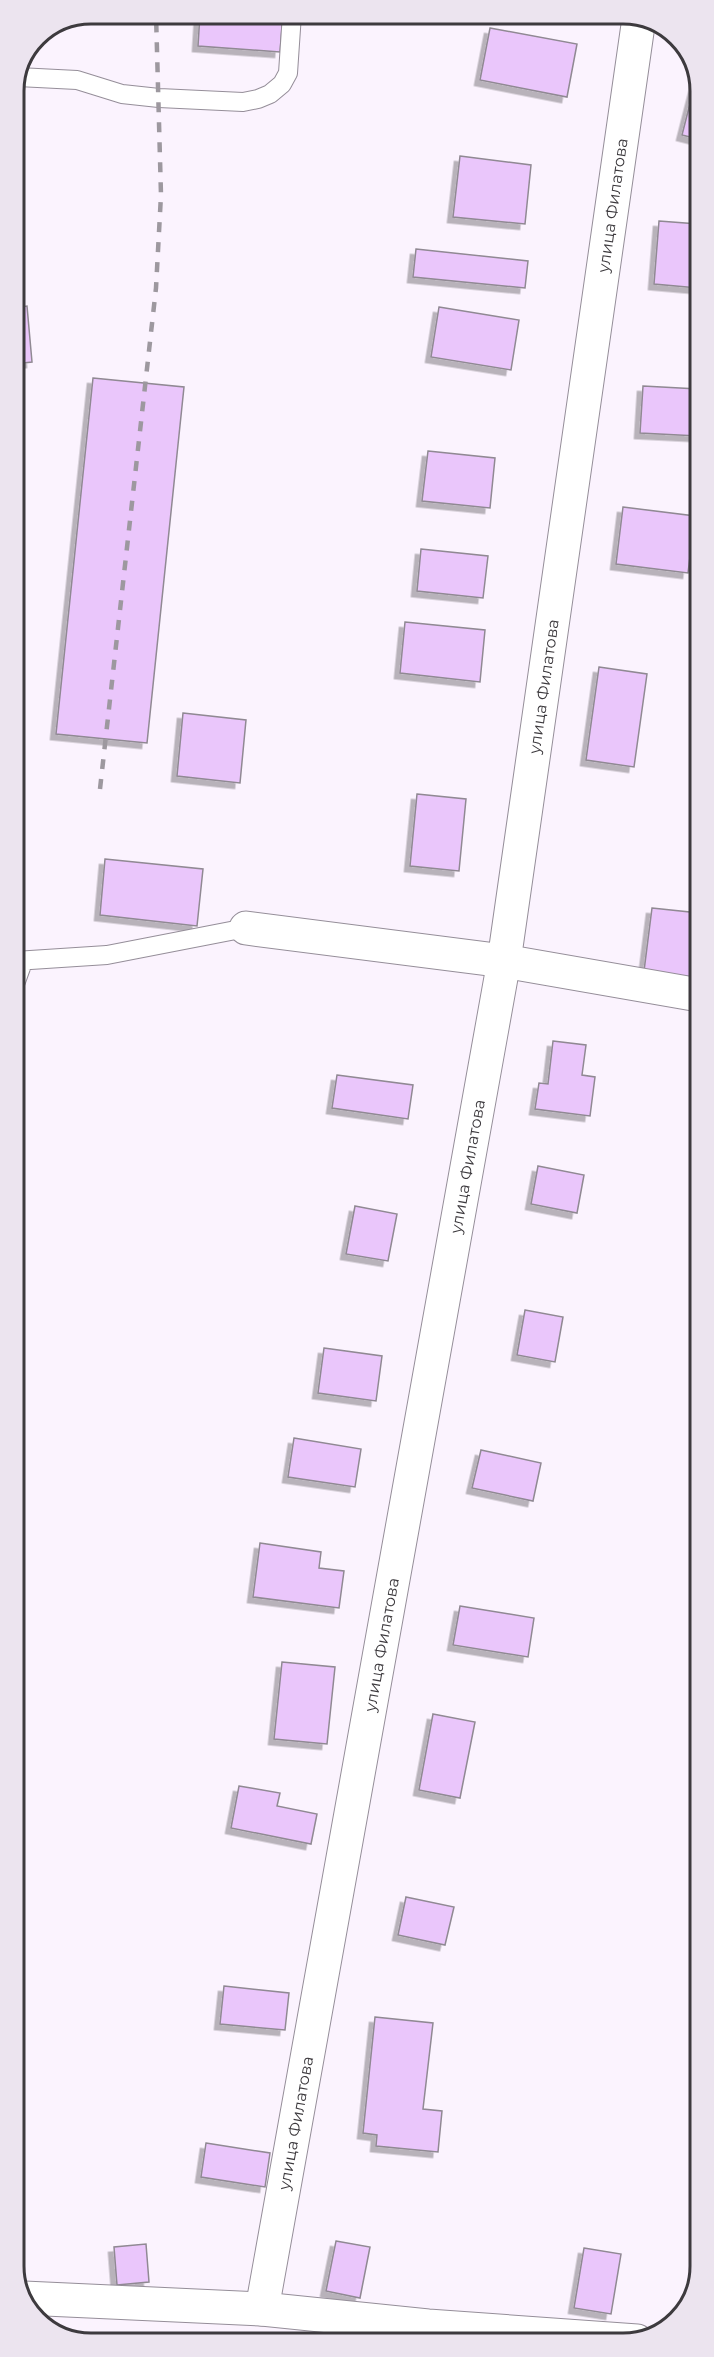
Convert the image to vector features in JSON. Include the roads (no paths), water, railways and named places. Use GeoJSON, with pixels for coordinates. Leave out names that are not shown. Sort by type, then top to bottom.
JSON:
{"type":"FeatureCollection","features":[{"type":"Feature","properties":{"kind":"street","name":"улица Филатова"},"geometry":{"type":"LineString","coordinates":[[262,2309],[504,961],[638,26]]}},
{"type":"Feature","properties":{"kind":"street"},"geometry":{"type":"LineString","coordinates":[[246,928],[504,961],[690,993]]}},
{"type":"Feature","properties":{"kind":"street"},"geometry":{"type":"LineString","coordinates":[[32,2298],[262,2309],[428,2326],[526,2333]]}},
{"type":"Feature","properties":{"kind":"lane"},"geometry":{"type":"LineString","coordinates":[[25,77],[77,80],[122,94],[159,99],[243,102],[258,99],[282,84],[288,73],[291,24]]}},
{"type":"Feature","properties":{"kind":"lane"},"geometry":{"type":"LineString","coordinates":[[24,962],[106,955],[246,928]]}},
{"type":"Feature","properties":{"kind":"railway"},"geometry":{"type":"LineString","coordinates":[[100,789],[156,288],[161,195],[156,24]]}}]}
